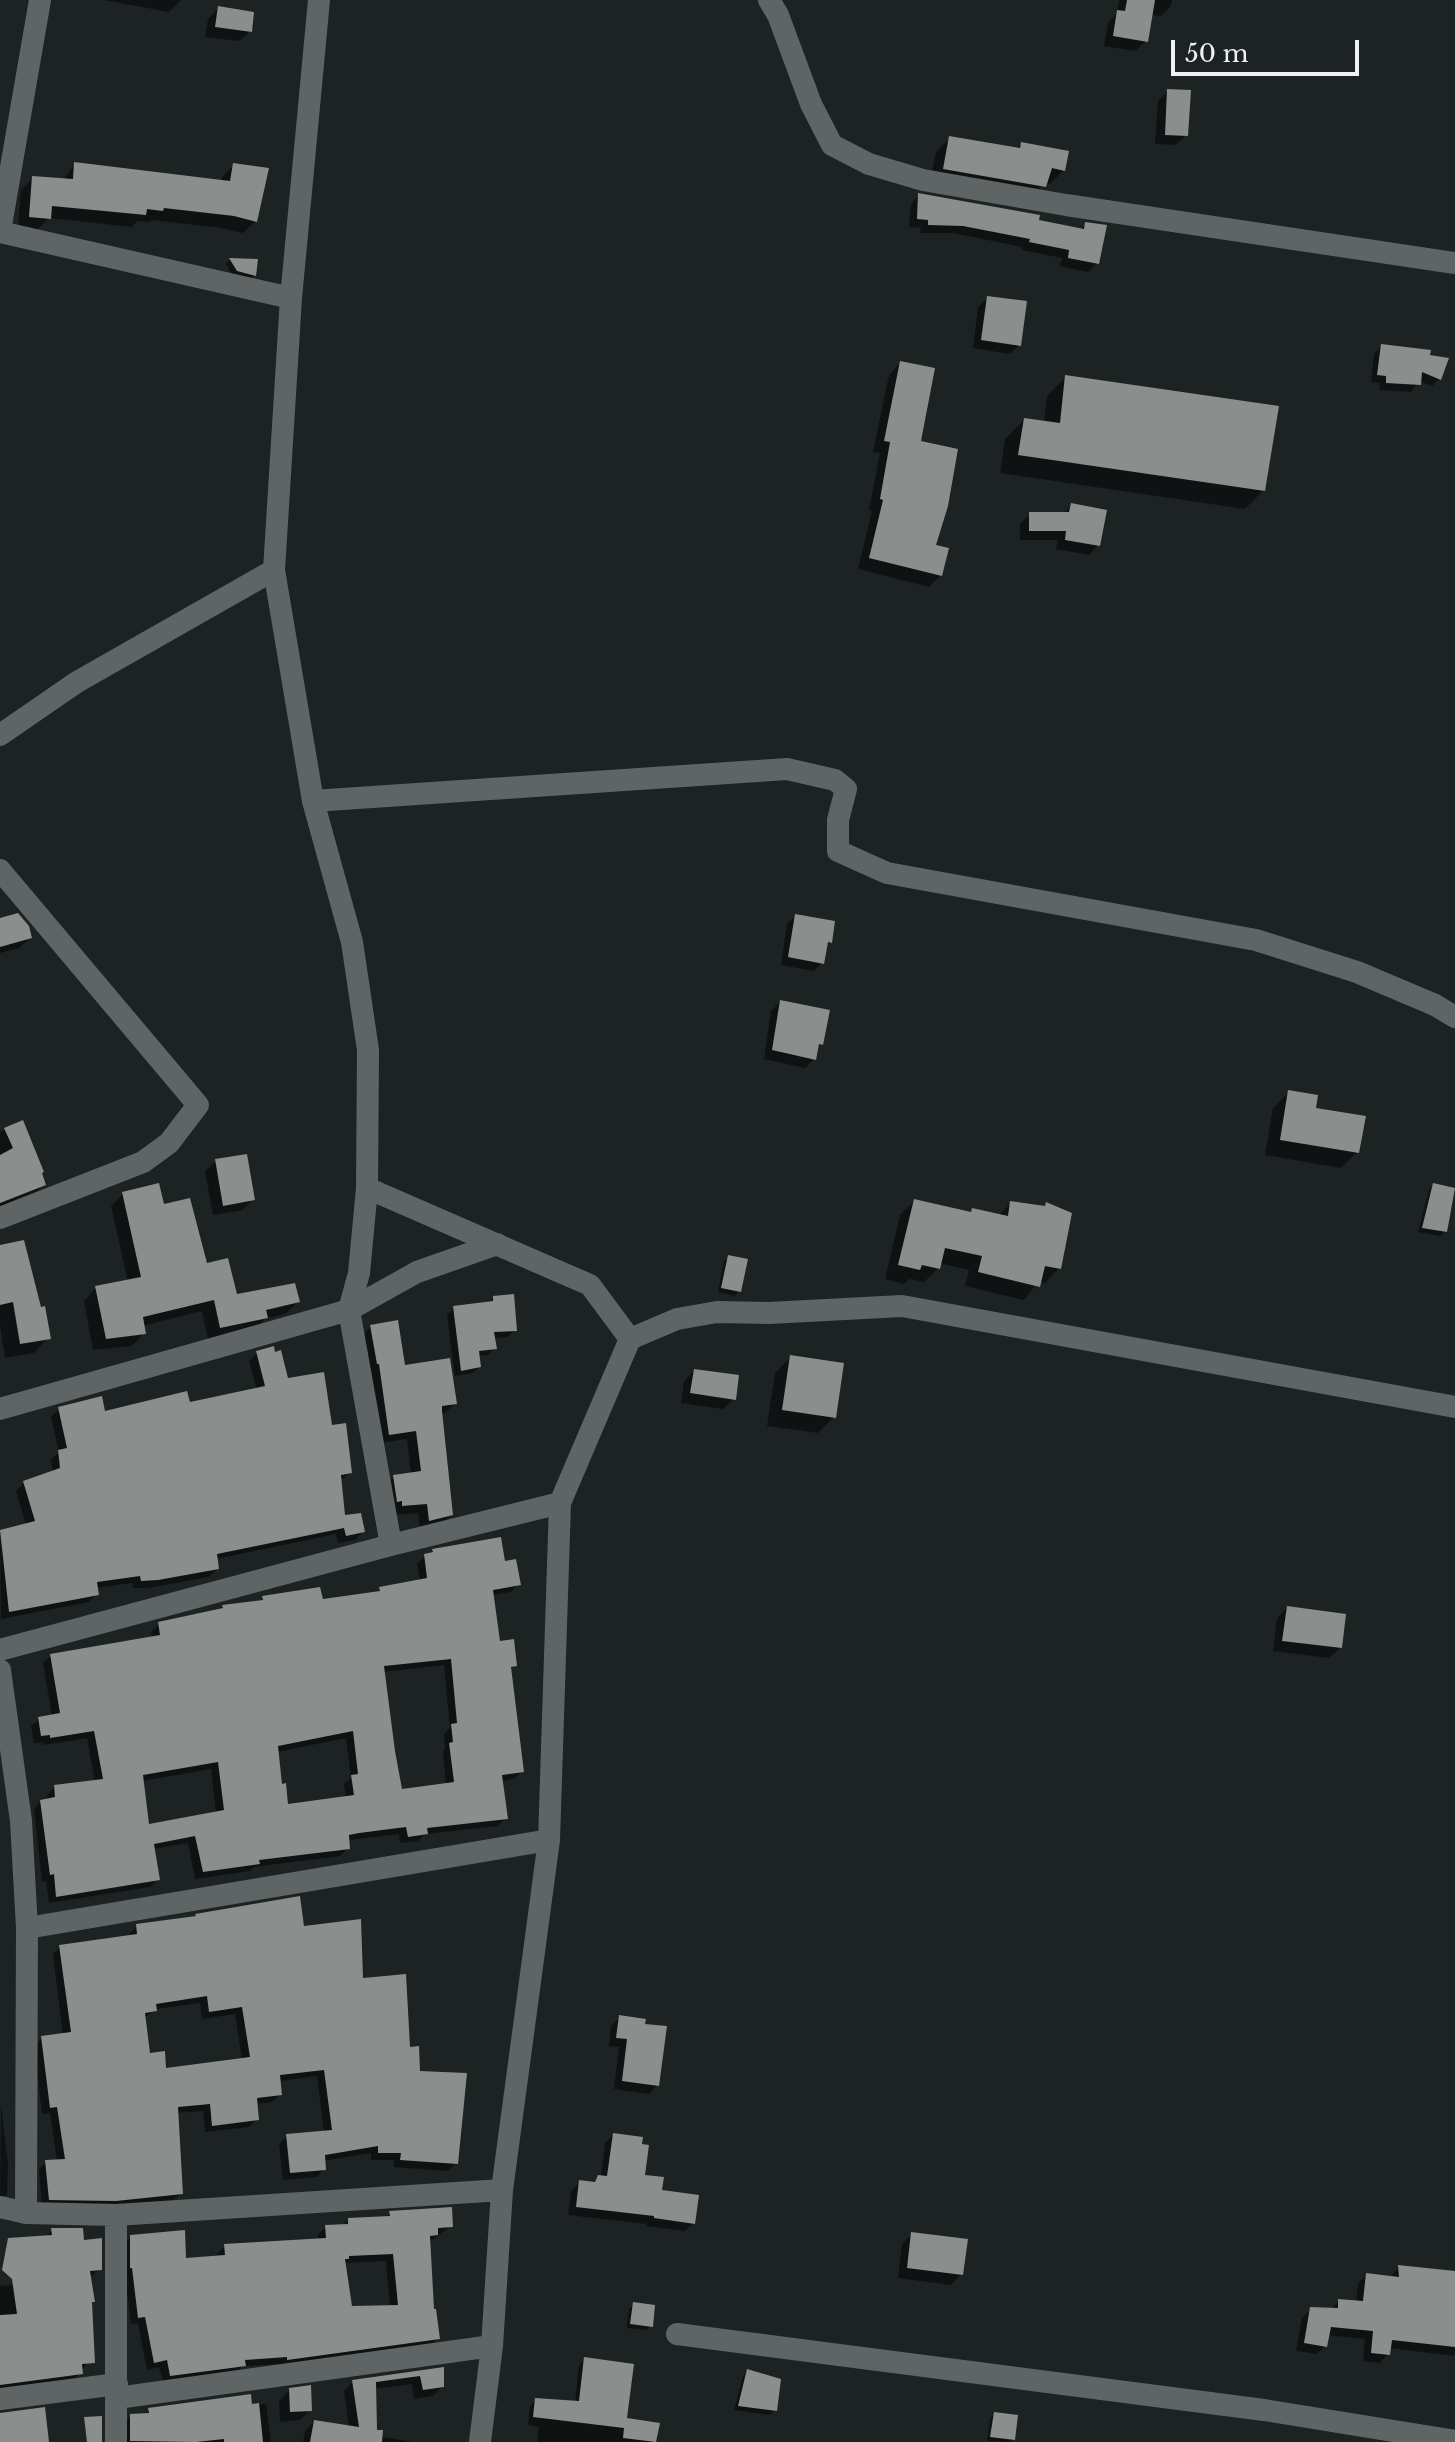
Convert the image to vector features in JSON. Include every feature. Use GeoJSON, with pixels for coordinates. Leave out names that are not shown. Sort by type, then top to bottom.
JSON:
{"type":"FeatureCollection","features":[{"type":"Feature","properties":{"kind":"street"},"geometry":{"type":"LineString","coordinates":[[40,0],[0,232],[291,298]]}},
{"type":"Feature","properties":{"kind":"street"},"geometry":{"type":"LineString","coordinates":[[319,0],[291,298],[274,570],[313,801],[352,942],[368,1050],[367,1188],[363,1246],[349,1310],[391,1545]]}},
{"type":"Feature","properties":{"kind":"street"},"geometry":{"type":"LineString","coordinates":[[769,0],[782,25],[811,104],[832,145],[869,164],[923,180],[1037,200],[1455,263]]}},
{"type":"Feature","properties":{"kind":"street"},"geometry":{"type":"LineString","coordinates":[[0,735],[77,682],[274,570]]}},
{"type":"Feature","properties":{"kind":"street"},"geometry":{"type":"LineString","coordinates":[[313,801],[787,769],[835,780],[846,789],[838,820],[838,851],[887,873],[1256,940],[1357,972],[1435,1005],[1455,1017]]}},
{"type":"Feature","properties":{"kind":"street"},"geometry":{"type":"LineString","coordinates":[[0,870],[198,1105],[169,1143],[143,1162],[0,1218]]}},
{"type":"Feature","properties":{"kind":"street"},"geometry":{"type":"LineString","coordinates":[[367,1188],[590,1285],[630,1339]]}},
{"type":"Feature","properties":{"kind":"street"},"geometry":{"type":"LineString","coordinates":[[0,1409],[349,1310],[417,1272],[497,1244]]}},
{"type":"Feature","properties":{"kind":"street"},"geometry":{"type":"LineString","coordinates":[[480,2442],[492,2346],[502,2190],[549,1840],[560,1503],[630,1339],[677,1319],[717,1312],[769,1313],[902,1306],[1455,1407]]}},
{"type":"Feature","properties":{"kind":"street"},"geometry":{"type":"LineString","coordinates":[[0,1650],[560,1503]]}},
{"type":"Feature","properties":{"kind":"street"},"geometry":{"type":"LineString","coordinates":[[0,1672],[11,1822],[27,1928],[26,2213]]}},
{"type":"Feature","properties":{"kind":"street"},"geometry":{"type":"LineString","coordinates":[[27,1928],[549,1840]]}},
{"type":"Feature","properties":{"kind":"street"},"geometry":{"type":"LineString","coordinates":[[0,2207],[26,2213],[116,2215],[502,2190]]}},
{"type":"Feature","properties":{"kind":"street"},"geometry":{"type":"LineString","coordinates":[[116,2215],[116,2442]]}},
{"type":"Feature","properties":{"kind":"street"},"geometry":{"type":"LineString","coordinates":[[677,2334],[1264,2410],[1455,2441]]}},
{"type":"Feature","properties":{"kind":"street"},"geometry":{"type":"LineString","coordinates":[[0,2399],[117,2391],[492,2346]]}},
{"type":"Feature","properties":{"kind":"building"},"geometry":{"type":"Polygon","coordinates":[[[1127,0],[1155,0],[1148,42],[1113,36],[1117,10],[1125,11],[1127,0]]]}},
{"type":"Feature","properties":{"kind":"building"},"geometry":{"type":"Polygon","coordinates":[[[218,6],[254,12],[252,32],[215,27],[218,6]]]}},
{"type":"Feature","properties":{"kind":"building"},"geometry":{"type":"Polygon","coordinates":[[[1167,89],[1191,90],[1188,136],[1165,135],[1167,89]]]}},
{"type":"Feature","properties":{"kind":"building"},"geometry":{"type":"Polygon","coordinates":[[[949,136],[1020,148],[1021,142],[1069,151],[1065,171],[1052,168],[1046,187],[943,169],[949,136]]]}},
{"type":"Feature","properties":{"kind":"building"},"geometry":{"type":"Polygon","coordinates":[[[74,162],[230,181],[233,163],[269,168],[257,222],[234,216],[164,208],[163,211],[147,209],[146,215],[52,206],[51,219],[29,217],[32,176],[73,179],[74,162]]]}},
{"type":"Feature","properties":{"kind":"building"},"geometry":{"type":"Polygon","coordinates":[[[918,193],[1040,215],[1039,220],[1084,229],[1085,222],[1107,225],[1099,264],[1068,258],[1069,250],[1029,242],[1030,239],[963,226],[928,225],[928,220],[917,219],[918,193]]]}},
{"type":"Feature","properties":{"kind":"building"},"geometry":{"type":"Polygon","coordinates":[[[229,258],[258,259],[256,276],[237,271],[229,258]]]}},
{"type":"Feature","properties":{"kind":"building"},"geometry":{"type":"Polygon","coordinates":[[[987,296],[1027,301],[1021,346],[981,340],[987,296]]]}},
{"type":"Feature","properties":{"kind":"building"},"geometry":{"type":"Polygon","coordinates":[[[1381,344],[1431,350],[1430,355],[1449,358],[1441,380],[1422,372],[1421,385],[1386,383],[1386,376],[1377,375],[1381,344]]]}},
{"type":"Feature","properties":{"kind":"building"},"geometry":{"type":"Polygon","coordinates":[[[900,361],[935,368],[921,441],[958,449],[948,506],[936,545],[949,548],[942,576],[869,558],[883,500],[880,499],[890,442],[884,441],[900,361]]]}},
{"type":"Feature","properties":{"kind":"building"},"geometry":{"type":"Polygon","coordinates":[[[1065,375],[1279,406],[1265,491],[1018,455],[1024,418],[1060,423],[1065,375]]]}},
{"type":"Feature","properties":{"kind":"building"},"geometry":{"type":"Polygon","coordinates":[[[1071,503],[1107,510],[1100,546],[1065,540],[1066,531],[1029,531],[1029,512],[1069,512],[1071,503]]]}},
{"type":"Feature","properties":{"kind":"building"},"geometry":{"type":"Polygon","coordinates":[[[18,913],[29,926],[32,938],[0,947],[0,918],[18,913]]]}},
{"type":"Feature","properties":{"kind":"building"},"geometry":{"type":"Polygon","coordinates":[[[795,914],[835,921],[832,943],[828,942],[824,964],[788,957],[795,914]]]}},
{"type":"Feature","properties":{"kind":"building"},"geometry":{"type":"Polygon","coordinates":[[[780,1000],[830,1010],[823,1045],[819,1044],[816,1060],[772,1050],[780,1000]]]}},
{"type":"Feature","properties":{"kind":"building"},"geometry":{"type":"Polygon","coordinates":[[[1288,1090],[1318,1095],[1316,1108],[1366,1116],[1359,1153],[1280,1140],[1288,1090]]]}},
{"type":"Feature","properties":{"kind":"building"},"geometry":{"type":"Polygon","coordinates":[[[23,1120],[44,1172],[46,1185],[0,1203],[0,1155],[13,1148],[4,1128],[23,1120]]]}},
{"type":"Feature","properties":{"kind":"building"},"geometry":{"type":"Polygon","coordinates":[[[247,1154],[255,1200],[223,1206],[215,1159],[247,1154]]]}},
{"type":"Feature","properties":{"kind":"building"},"geometry":{"type":"Polygon","coordinates":[[[159,1183],[164,1204],[190,1198],[207,1263],[228,1258],[237,1294],[295,1283],[300,1302],[266,1310],[268,1318],[220,1328],[214,1300],[143,1317],[146,1334],[106,1339],[95,1286],[141,1277],[122,1192],[159,1183]]]}},
{"type":"Feature","properties":{"kind":"building"},"geometry":{"type":"Polygon","coordinates":[[[1433,1183],[1455,1188],[1447,1232],[1422,1228],[1433,1183]]]}},
{"type":"Feature","properties":{"kind":"building"},"geometry":{"type":"Polygon","coordinates":[[[914,1199],[971,1212],[972,1208],[1008,1216],[1010,1201],[1045,1206],[1046,1202],[1072,1213],[1061,1269],[1045,1266],[1040,1287],[978,1272],[982,1256],[945,1248],[940,1269],[922,1265],[920,1270],[898,1265],[914,1199]]]}},
{"type":"Feature","properties":{"kind":"building"},"geometry":{"type":"Polygon","coordinates":[[[24,1240],[41,1307],[45,1306],[51,1339],[20,1344],[13,1302],[0,1305],[0,1245],[24,1240]]]}},
{"type":"Feature","properties":{"kind":"building"},"geometry":{"type":"Polygon","coordinates":[[[728,1255],[748,1259],[741,1292],[721,1288],[728,1255]]]}},
{"type":"Feature","properties":{"kind":"building"},"geometry":{"type":"Polygon","coordinates":[[[514,1294],[517,1331],[494,1332],[497,1349],[479,1351],[481,1367],[461,1371],[453,1306],[493,1301],[493,1296],[514,1294]]]}},
{"type":"Feature","properties":{"kind":"building"},"geometry":{"type":"Polygon","coordinates":[[[398,1320],[405,1365],[450,1358],[457,1404],[442,1406],[442,1411],[453,1515],[429,1521],[427,1504],[402,1506],[402,1501],[397,1502],[393,1475],[421,1471],[416,1431],[389,1435],[370,1325],[398,1320]]]}},
{"type":"Feature","properties":{"kind":"building"},"geometry":{"type":"Polygon","coordinates":[[[274,1346],[275,1352],[281,1350],[288,1378],[324,1372],[332,1425],[346,1423],[352,1473],[341,1475],[345,1515],[361,1513],[365,1532],[346,1536],[344,1528],[217,1554],[219,1569],[158,1580],[141,1581],[140,1576],[97,1582],[99,1595],[9,1612],[0,1530],[35,1521],[23,1481],[60,1468],[58,1450],[67,1448],[58,1407],[102,1396],[105,1411],[187,1391],[190,1402],[265,1386],[256,1351],[274,1346]]]}},
{"type":"Feature","properties":{"kind":"building"},"geometry":{"type":"Polygon","coordinates":[[[790,1355],[844,1363],[836,1418],[782,1410],[790,1355]]]}},
{"type":"Feature","properties":{"kind":"building"},"geometry":{"type":"Polygon","coordinates":[[[694,1369],[739,1375],[736,1400],[690,1393],[694,1369]]]}},
{"type":"Feature","properties":{"kind":"building"},"geometry":{"type":"Polygon","coordinates":[[[501,1537],[505,1561],[516,1559],[521,1585],[493,1590],[500,1641],[514,1639],[517,1666],[511,1667],[524,1772],[502,1775],[508,1819],[427,1828],[428,1834],[408,1837],[406,1827],[359,1833],[349,1835],[350,1849],[259,1860],[260,1864],[203,1872],[195,1836],[154,1844],[160,1880],[56,1897],[40,1800],[55,1797],[54,1785],[103,1779],[94,1731],[50,1738],[50,1735],[41,1736],[38,1717],[60,1713],[50,1654],[160,1635],[158,1622],[223,1608],[222,1605],[263,1600],[262,1596],[320,1587],[323,1599],[380,1591],[379,1587],[427,1578],[424,1554],[433,1552],[432,1549],[501,1537]],[[451,1659],[384,1666],[402,1789],[454,1782],[449,1743],[453,1742],[451,1724],[457,1723],[451,1659]],[[353,1731],[278,1746],[282,1784],[286,1783],[288,1804],[354,1795],[351,1775],[358,1774],[353,1731]],[[218,1762],[143,1775],[149,1824],[224,1810],[218,1762]]]}},
{"type":"Feature","properties":{"kind":"building"},"geometry":{"type":"Polygon","coordinates":[[[1287,1606],[1346,1614],[1342,1648],[1282,1641],[1287,1606]]]}},
{"type":"Feature","properties":{"kind":"building"},"geometry":{"type":"Polygon","coordinates":[[[300,1896],[304,1926],[361,1919],[363,1978],[406,1974],[410,2047],[419,2046],[420,2071],[467,2073],[458,2164],[400,2160],[401,2153],[378,2153],[378,2146],[325,2155],[326,2170],[290,2173],[286,2134],[332,2130],[324,2070],[280,2075],[282,2095],[257,2098],[259,2120],[212,2126],[210,2104],[178,2107],[183,2194],[116,2201],[49,2200],[45,2160],[65,2159],[57,2107],[50,2108],[41,2036],[71,2032],[59,1945],[137,1934],[136,1924],[300,1896]],[[207,1996],[156,2004],[157,2011],[145,2013],[150,2053],[165,2051],[166,2068],[250,2057],[242,2007],[209,2012],[207,1996]]]}},
{"type":"Feature","properties":{"kind":"building"},"geometry":{"type":"Polygon","coordinates":[[[619,2015],[646,2019],[645,2024],[667,2026],[659,2086],[622,2081],[627,2039],[616,2038],[619,2015]]]}},
{"type":"Feature","properties":{"kind":"building"},"geometry":{"type":"Polygon","coordinates":[[[613,2133],[643,2137],[642,2144],[649,2145],[645,2175],[664,2177],[662,2190],[699,2195],[695,2224],[576,2207],[579,2180],[595,2182],[598,2175],[607,2176],[613,2133]]]}},
{"type":"Feature","properties":{"kind":"building"},"geometry":{"type":"Polygon","coordinates":[[[452,2207],[453,2227],[438,2228],[438,2235],[430,2236],[434,2309],[440,2339],[287,2360],[287,2357],[245,2360],[246,2366],[170,2376],[167,2360],[154,2363],[145,2317],[138,2318],[130,2268],[130,2235],[185,2230],[186,2258],[225,2255],[224,2244],[326,2238],[325,2225],[348,2224],[348,2218],[390,2216],[389,2211],[452,2207]],[[393,2254],[349,2256],[345,2259],[352,2306],[398,2305],[393,2254]]]}},
{"type":"Feature","properties":{"kind":"building"},"geometry":{"type":"Polygon","coordinates":[[[51,2228],[83,2228],[84,2240],[102,2238],[102,2270],[90,2271],[95,2302],[92,2302],[95,2363],[82,2364],[83,2374],[0,2385],[0,2315],[17,2314],[12,2279],[2,2270],[8,2238],[52,2235],[51,2228]]]}},
{"type":"Feature","properties":{"kind":"building"},"geometry":{"type":"Polygon","coordinates":[[[911,2232],[968,2239],[963,2275],[907,2268],[911,2232]]]}},
{"type":"Feature","properties":{"kind":"building"},"geometry":{"type":"Polygon","coordinates":[[[1398,2265],[1455,2271],[1455,2347],[1392,2340],[1390,2355],[1371,2353],[1373,2331],[1331,2327],[1327,2347],[1304,2343],[1310,2307],[1338,2308],[1338,2299],[1363,2301],[1366,2273],[1399,2277],[1398,2265]]]}},
{"type":"Feature","properties":{"kind":"building"},"geometry":{"type":"Polygon","coordinates":[[[633,2302],[655,2305],[653,2327],[630,2324],[633,2302]]]}},
{"type":"Feature","properties":{"kind":"building"},"geometry":{"type":"Polygon","coordinates":[[[584,2357],[634,2364],[627,2418],[660,2423],[656,2442],[623,2438],[624,2428],[533,2417],[535,2398],[579,2401],[584,2357]]]}},
{"type":"Feature","properties":{"kind":"building"},"geometry":{"type":"Polygon","coordinates":[[[444,2367],[444,2387],[423,2390],[420,2376],[376,2382],[377,2430],[383,2430],[382,2442],[310,2442],[314,2420],[359,2427],[352,2380],[444,2367]]]}},
{"type":"Feature","properties":{"kind":"building"},"geometry":{"type":"Polygon","coordinates":[[[747,2369],[781,2379],[777,2411],[738,2406],[747,2369]]]}},
{"type":"Feature","properties":{"kind":"building"},"geometry":{"type":"Polygon","coordinates":[[[311,2385],[312,2411],[290,2412],[289,2388],[311,2385]]]}},
{"type":"Feature","properties":{"kind":"building"},"geometry":{"type":"Polygon","coordinates":[[[251,2394],[252,2404],[259,2403],[263,2442],[224,2442],[224,2439],[196,2442],[130,2441],[130,2414],[149,2413],[148,2408],[251,2394]]]}},
{"type":"Feature","properties":{"kind":"building"},"geometry":{"type":"Polygon","coordinates":[[[45,2407],[49,2442],[0,2442],[0,2413],[45,2407]]]}},
{"type":"Feature","properties":{"kind":"building"},"geometry":{"type":"Polygon","coordinates":[[[994,2412],[1018,2415],[1015,2440],[990,2437],[994,2412]]]}},
{"type":"Feature","properties":{"kind":"building"},"geometry":{"type":"Polygon","coordinates":[[[102,2416],[102,2442],[87,2442],[84,2417],[102,2416]]]}}]}
